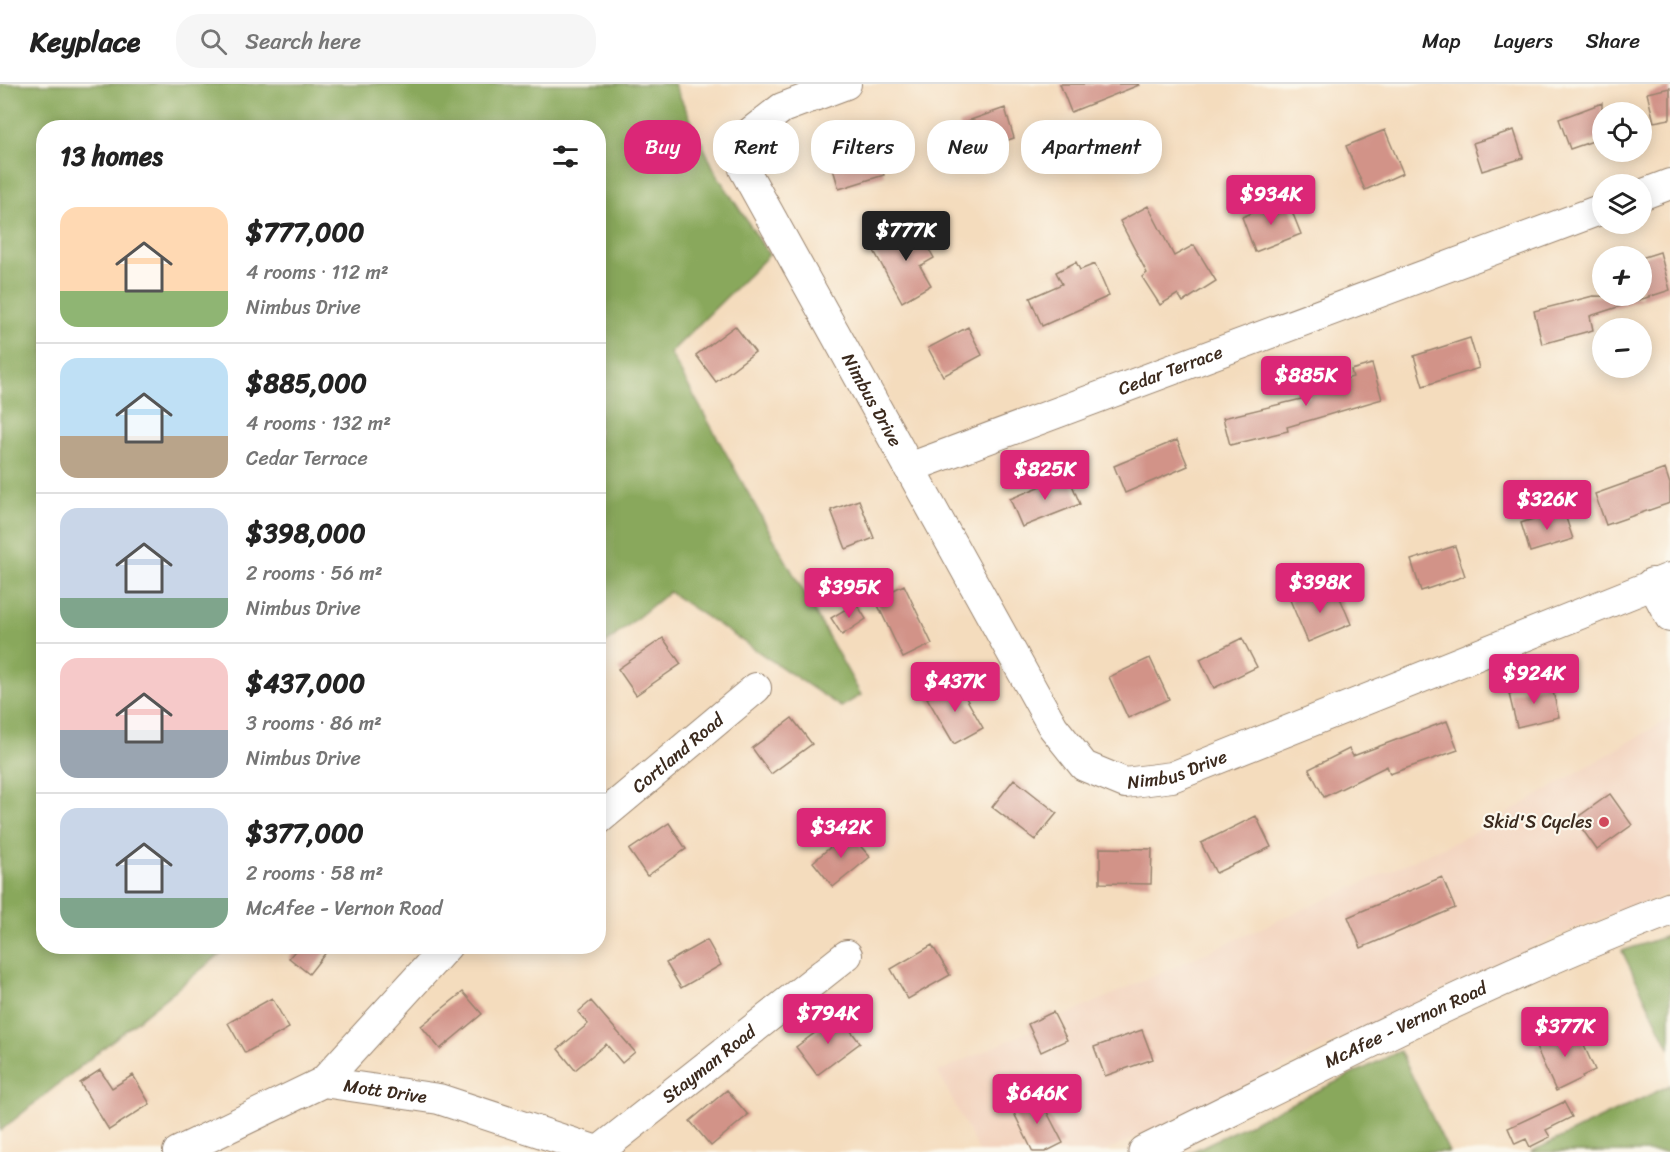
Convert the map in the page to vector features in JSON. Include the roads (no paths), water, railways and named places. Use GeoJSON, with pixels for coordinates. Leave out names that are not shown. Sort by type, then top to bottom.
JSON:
{"type":"FeatureCollection","features":[{"type":"Feature","properties":{"kind":"main road","name":"McAfee - Vernon Road"},"geometry":{"type":"LineString","coordinates":[[1145,1152],[1474,990],[1587,940],[1670,909]]}},
{"type":"Feature","properties":{"kind":"street","name":"Nimbus Drive"},"geometry":{"type":"LineString","coordinates":[[846,84],[782,108],[746,136],[744,169],[1053,727],[1084,766],[1125,783],[1172,777],[1661,580]]}},
{"type":"Feature","properties":{"kind":"street"},"geometry":{"type":"LineString","coordinates":[[1652,191],[1670,184]]}},
{"type":"Feature","properties":{"kind":"street","name":"Cedar Terrace"},"geometry":{"type":"LineString","coordinates":[[909,468],[1592,213]]}},
{"type":"Feature","properties":{"kind":"street"},"geometry":{"type":"LineString","coordinates":[[1661,580],[1670,617]]}},
{"type":"Feature","properties":{"kind":"street","name":"Cortland Road"},"geometry":{"type":"LineString","coordinates":[[606,813],[756,688]]}},
{"type":"Feature","properties":{"kind":"street"},"geometry":{"type":"LineString","coordinates":[[323,1082],[440,954]]}},
{"type":"Feature","properties":{"kind":"street","name":"Stayman Road"},"geometry":{"type":"LineString","coordinates":[[599,1152],[847,955]]}},
{"type":"Feature","properties":{"kind":"street","name":"Mott Drive"},"geometry":{"type":"LineString","coordinates":[[178,1152],[323,1082],[439,1099],[599,1152]]}},
{"type":"Feature","properties":{"kind":"place","name":"Skid'S Cycles"},"geometry":{"type":"Point","coordinates":[1604,822]}}]}
